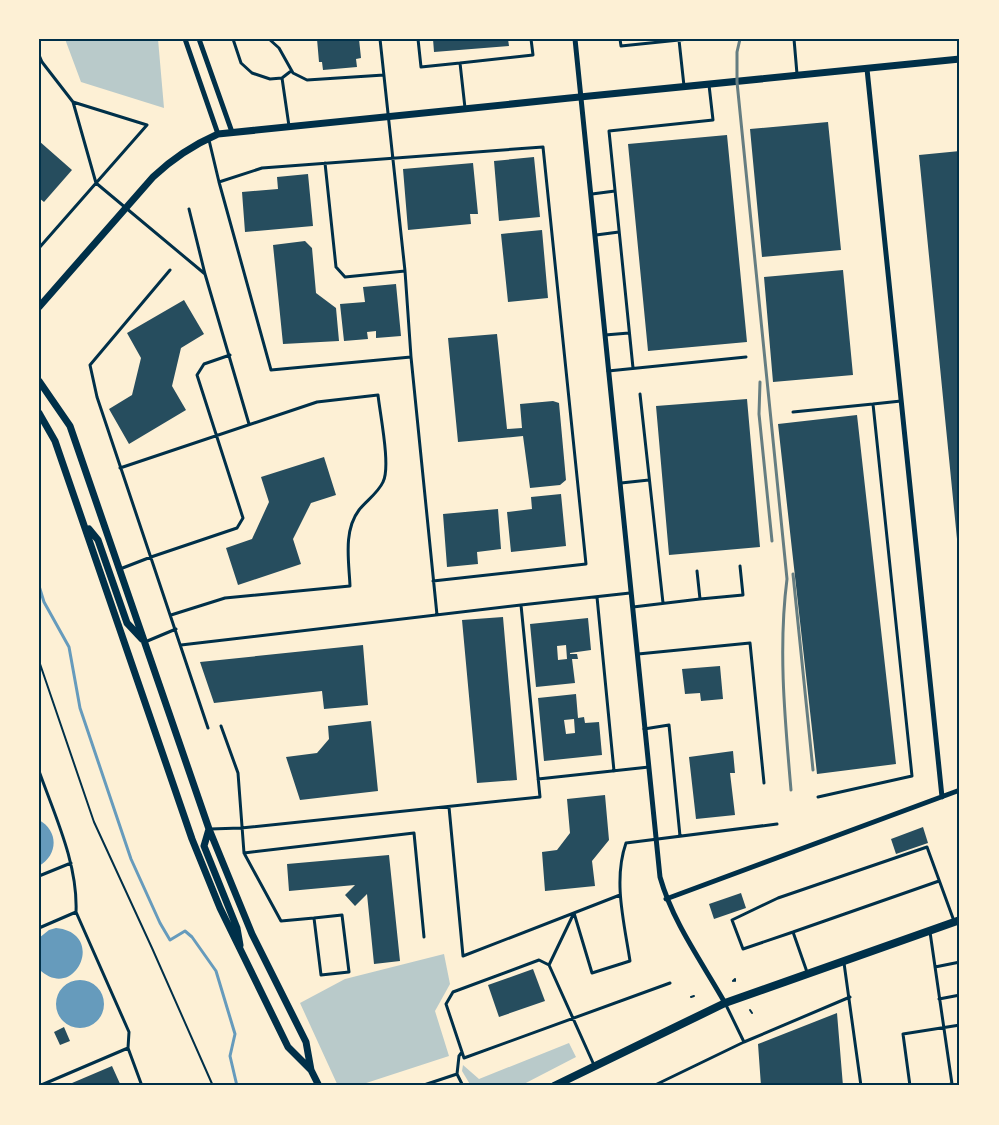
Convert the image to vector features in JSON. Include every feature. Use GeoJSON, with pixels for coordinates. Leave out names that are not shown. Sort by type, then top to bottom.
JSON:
{"type":"FeatureCollection","features":[{"type":"Feature","properties":{"kind":"main road"},"geometry":{"type":"LineString","coordinates":[[554,1086],[725,1003],[957,921]]}},
{"type":"Feature","properties":{"kind":"street"},"geometry":{"type":"LineString","coordinates":[[185,39],[218,134]]}},
{"type":"Feature","properties":{"kind":"street"},"geometry":{"type":"LineString","coordinates":[[199,39],[232,132]]}},
{"type":"Feature","properties":{"kind":"street"},"geometry":{"type":"LineString","coordinates":[[575,39],[660,877],[666,899],[677,921],[725,1003]]}},
{"type":"Feature","properties":{"kind":"street"},"geometry":{"type":"LineString","coordinates":[[39,307],[153,177],[172,159],[194,144],[218,134],[388,115],[684,88],[960,59]]}},
{"type":"Feature","properties":{"kind":"street"},"geometry":{"type":"LineString","coordinates":[[867,69],[942,797]]}},
{"type":"Feature","properties":{"kind":"street"},"geometry":{"type":"LineString","coordinates":[[39,381],[70,426],[209,829],[252,934],[306,1042],[311,1070],[319,1086]]}},
{"type":"Feature","properties":{"kind":"street"},"geometry":{"type":"LineString","coordinates":[[39,414],[55,441],[192,839],[242,954],[288,1047],[311,1070]]}},
{"type":"Feature","properties":{"kind":"street"},"geometry":{"type":"LineString","coordinates":[[85,525],[98,540],[127,623],[145,642]]}},
{"type":"Feature","properties":{"kind":"street"},"geometry":{"type":"LineString","coordinates":[[666,899],[960,790]]}},
{"type":"Feature","properties":{"kind":"street"},"geometry":{"type":"LineString","coordinates":[[209,829],[204,846],[237,928],[242,954]]}},
{"type":"Feature","properties":{"kind":"lane"},"geometry":{"type":"LineString","coordinates":[[233,39],[241,63],[252,73],[270,79],[282,78],[291,71]]}},
{"type":"Feature","properties":{"kind":"lane"},"geometry":{"type":"LineString","coordinates":[[269,39],[279,48],[291,71],[307,80],[384,75]]}},
{"type":"Feature","properties":{"kind":"lane"},"geometry":{"type":"LineString","coordinates":[[380,39],[405,272],[411,357],[437,615]]}},
{"type":"Feature","properties":{"kind":"lane"},"geometry":{"type":"LineString","coordinates":[[418,39],[422,67],[532,55],[531,39]]}},
{"type":"Feature","properties":{"kind":"lane"},"geometry":{"type":"LineString","coordinates":[[620,39],[621,46],[689,39]]}},
{"type":"Feature","properties":{"kind":"lane"},"geometry":{"type":"LineString","coordinates":[[794,39],[798,76]]}},
{"type":"Feature","properties":{"kind":"lane"},"geometry":{"type":"LineString","coordinates":[[679,40],[684,88]]}},
{"type":"Feature","properties":{"kind":"lane"},"geometry":{"type":"LineString","coordinates":[[39,55],[73,102],[96,183],[206,274]]}},
{"type":"Feature","properties":{"kind":"lane"},"geometry":{"type":"LineString","coordinates":[[460,63],[465,108]]}},
{"type":"Feature","properties":{"kind":"lane"},"geometry":{"type":"LineString","coordinates":[[282,78],[289,126]]}},
{"type":"Feature","properties":{"kind":"lane"},"geometry":{"type":"LineString","coordinates":[[633,368],[609,131],[713,120],[709,85]]}},
{"type":"Feature","properties":{"kind":"lane"},"geometry":{"type":"LineString","coordinates":[[39,248],[147,124],[73,102]]}},
{"type":"Feature","properties":{"kind":"lane"},"geometry":{"type":"LineString","coordinates":[[209,138],[271,370],[411,357]]}},
{"type":"Feature","properties":{"kind":"lane"},"geometry":{"type":"LineString","coordinates":[[219,182],[262,168],[543,147],[586,564],[433,581]]}},
{"type":"Feature","properties":{"kind":"lane"},"geometry":{"type":"LineString","coordinates":[[325,163],[336,267],[345,277],[405,272]]}},
{"type":"Feature","properties":{"kind":"lane"},"geometry":{"type":"LineString","coordinates":[[590,194],[615,191]]}},
{"type":"Feature","properties":{"kind":"lane"},"geometry":{"type":"LineString","coordinates":[[189,209],[249,424]]}},
{"type":"Feature","properties":{"kind":"lane"},"geometry":{"type":"LineString","coordinates":[[594,235],[619,232]]}},
{"type":"Feature","properties":{"kind":"lane"},"geometry":{"type":"LineString","coordinates":[[170,270],[90,365],[96,397],[208,728]]}},
{"type":"Feature","properties":{"kind":"lane"},"geometry":{"type":"LineString","coordinates":[[604,335],[629,333]]}},
{"type":"Feature","properties":{"kind":"lane"},"geometry":{"type":"LineString","coordinates":[[120,569],[151,556],[237,528],[243,518],[197,375],[204,364],[230,355]]}},
{"type":"Feature","properties":{"kind":"lane"},"geometry":{"type":"LineString","coordinates":[[607,371],[746,357]]}},
{"type":"Feature","properties":{"kind":"lane"},"geometry":{"type":"LineString","coordinates":[[640,394],[663,603]]}},
{"type":"Feature","properties":{"kind":"lane"},"geometry":{"type":"LineString","coordinates":[[120,468],[317,402],[378,395],[386,470],[383,483],[358,512],[351,526],[348,544],[350,586],[225,598],[171,615]]}},
{"type":"Feature","properties":{"kind":"lane"},"geometry":{"type":"LineString","coordinates":[[793,412],[901,401]]}},
{"type":"Feature","properties":{"kind":"lane"},"geometry":{"type":"LineString","coordinates":[[818,797],[912,776],[873,404]]}},
{"type":"Feature","properties":{"kind":"lane"},"geometry":{"type":"LineString","coordinates":[[619,483],[649,480]]}},
{"type":"Feature","properties":{"kind":"lane"},"geometry":{"type":"LineString","coordinates":[[632,607],[743,594],[740,566]]}},
{"type":"Feature","properties":{"kind":"lane"},"geometry":{"type":"LineString","coordinates":[[697,571],[700,599]]}},
{"type":"Feature","properties":{"kind":"lane"},"geometry":{"type":"LineString","coordinates":[[181,645],[630,593]]}},
{"type":"Feature","properties":{"kind":"lane"},"geometry":{"type":"LineString","coordinates":[[597,597],[614,771]]}},
{"type":"Feature","properties":{"kind":"lane"},"geometry":{"type":"LineString","coordinates":[[209,829],[241,828],[540,797],[521,605]]}},
{"type":"Feature","properties":{"kind":"lane"},"geometry":{"type":"LineString","coordinates":[[145,642],[176,629]]}},
{"type":"Feature","properties":{"kind":"lane"},"geometry":{"type":"LineString","coordinates":[[636,654],[750,643],[764,783]]}},
{"type":"Feature","properties":{"kind":"lane"},"geometry":{"type":"LineString","coordinates":[[644,729],[669,725],[680,836]]}},
{"type":"Feature","properties":{"kind":"lane"},"geometry":{"type":"LineString","coordinates":[[221,726],[238,774],[244,852],[280,921],[342,915],[349,972],[321,975],[314,918]]}},
{"type":"Feature","properties":{"kind":"lane"},"geometry":{"type":"LineString","coordinates":[[538,779],[648,767]]}},
{"type":"Feature","properties":{"kind":"lane"},"geometry":{"type":"LineString","coordinates":[[39,771],[71,863],[77,891],[76,912],[129,1032],[128,1048],[142,1086]]}},
{"type":"Feature","properties":{"kind":"lane"},"geometry":{"type":"LineString","coordinates":[[448,807],[463,956],[620,895]]}},
{"type":"Feature","properties":{"kind":"lane"},"geometry":{"type":"LineString","coordinates":[[574,913],[592,973],[630,961],[620,895],[621,859],[626,843],[777,824]]}},
{"type":"Feature","properties":{"kind":"lane"},"geometry":{"type":"LineString","coordinates":[[244,852],[414,833],[424,937]]}},
{"type":"Feature","properties":{"kind":"lane"},"geometry":{"type":"LineString","coordinates":[[939,880],[743,949],[732,920],[778,898],[927,847],[957,921]]}},
{"type":"Feature","properties":{"kind":"lane"},"geometry":{"type":"LineString","coordinates":[[39,876],[71,863]]}},
{"type":"Feature","properties":{"kind":"lane"},"geometry":{"type":"LineString","coordinates":[[39,928],[76,912]]}},
{"type":"Feature","properties":{"kind":"lane"},"geometry":{"type":"LineString","coordinates":[[549,965],[574,913]]}},
{"type":"Feature","properties":{"kind":"lane"},"geometry":{"type":"LineString","coordinates":[[929,931],[952,1084],[940,1086]]}},
{"type":"Feature","properties":{"kind":"lane"},"geometry":{"type":"LineString","coordinates":[[793,932],[808,974]]}},
{"type":"Feature","properties":{"kind":"lane"},"geometry":{"type":"LineString","coordinates":[[595,1066],[572,1017],[549,965],[539,960],[453,992],[446,1004],[464,1058],[572,1017],[670,983]]}},
{"type":"Feature","properties":{"kind":"lane"},"geometry":{"type":"LineString","coordinates":[[844,961],[861,1086]]}},
{"type":"Feature","properties":{"kind":"lane"},"geometry":{"type":"LineString","coordinates":[[934,967],[960,962]]}},
{"type":"Feature","properties":{"kind":"lane"},"geometry":{"type":"LineString","coordinates":[[939,999],[960,995]]}},
{"type":"Feature","properties":{"kind":"lane"},"geometry":{"type":"LineString","coordinates":[[653,1086],[744,1042],[850,997]]}},
{"type":"Feature","properties":{"kind":"lane"},"geometry":{"type":"LineString","coordinates":[[725,1003],[744,1042]]}},
{"type":"Feature","properties":{"kind":"lane"},"geometry":{"type":"LineString","coordinates":[[910,1086],[903,1034],[960,1025]]}},
{"type":"Feature","properties":{"kind":"lane"},"geometry":{"type":"LineString","coordinates":[[39,1086],[128,1048]]}},
{"type":"Feature","properties":{"kind":"lane"},"geometry":{"type":"LineString","coordinates":[[462,1052],[459,1056],[457,1074],[464,1086]]}},
{"type":"Feature","properties":{"kind":"lane"},"geometry":{"type":"LineString","coordinates":[[421,1086],[457,1074]]}},
{"type":"Feature","properties":{"kind":"path"},"geometry":{"type":"LineString","coordinates":[[39,661],[94,822],[213,1086]]}},
{"type":"Feature","properties":{"kind":"shaded area"},"geometry":{"type":"Polygon","coordinates":[[[65,39],[158,39],[164,108],[81,82],[65,39]]]}},
{"type":"Feature","properties":{"kind":"shaded area"},"geometry":{"type":"Polygon","coordinates":[[[444,954],[450,984],[435,1011],[449,1056],[357,1086],[338,1086],[300,1003],[345,979],[444,954]]]}},
{"type":"Feature","properties":{"kind":"shaded area"},"geometry":{"type":"Polygon","coordinates":[[[569,1043],[576,1057],[520,1086],[471,1086],[462,1071],[463,1065],[479,1079],[569,1043]]]}},
{"type":"Feature","properties":{"kind":"water"},"geometry":{"type":"Polygon","coordinates":[[[39,820],[50,830],[54,843],[50,856],[39,866],[39,820]]]}},
{"type":"Feature","properties":{"kind":"water"},"geometry":{"type":"Polygon","coordinates":[[[56,928],[72,933],[80,941],[83,952],[80,963],[73,973],[64,978],[52,977],[39,969],[39,938],[49,930],[56,928]]]}},
{"type":"Feature","properties":{"kind":"water"},"geometry":{"type":"Polygon","coordinates":[[[75,980],[85,980],[100,990],[104,1004],[103,1013],[94,1024],[85,1028],[75,1028],[60,1018],[56,1009],[56,999],[66,984],[75,980]]]}},
{"type":"Feature","properties":{"kind":"building"},"geometry":{"type":"Polygon","coordinates":[[[317,39],[359,39],[361,58],[356,59],[357,67],[323,70],[322,62],[319,62],[317,39]]]}},
{"type":"Feature","properties":{"kind":"building"},"geometry":{"type":"Polygon","coordinates":[[[433,39],[508,39],[509,46],[434,52],[433,39]]]}},
{"type":"Feature","properties":{"kind":"building"},"geometry":{"type":"Polygon","coordinates":[[[828,122],[841,250],[762,257],[750,129],[828,122]]]}},
{"type":"Feature","properties":{"kind":"building"},"geometry":{"type":"Polygon","coordinates":[[[727,135],[747,342],[648,351],[628,144],[727,135]]]}},
{"type":"Feature","properties":{"kind":"building"},"geometry":{"type":"Polygon","coordinates":[[[39,141],[72,170],[44,202],[39,198],[39,141]]]}},
{"type":"Feature","properties":{"kind":"building"},"geometry":{"type":"Polygon","coordinates":[[[960,151],[960,549],[958,549],[919,155],[960,151]]]}},
{"type":"Feature","properties":{"kind":"building"},"geometry":{"type":"Polygon","coordinates":[[[534,157],[540,217],[499,221],[494,161],[534,157]]]}},
{"type":"Feature","properties":{"kind":"building"},"geometry":{"type":"Polygon","coordinates":[[[473,163],[478,214],[470,214],[471,224],[408,230],[403,169],[473,163]]]}},
{"type":"Feature","properties":{"kind":"building"},"geometry":{"type":"Polygon","coordinates":[[[308,174],[313,226],[245,232],[242,192],[278,189],[277,177],[308,174]]]}},
{"type":"Feature","properties":{"kind":"building"},"geometry":{"type":"Polygon","coordinates":[[[542,230],[548,298],[508,302],[501,234],[542,230]]]}},
{"type":"Feature","properties":{"kind":"building"},"geometry":{"type":"Polygon","coordinates":[[[305,241],[312,248],[316,293],[336,308],[339,341],[283,344],[273,245],[305,241]]]}},
{"type":"Feature","properties":{"kind":"building"},"geometry":{"type":"Polygon","coordinates":[[[843,270],[853,375],[773,382],[764,277],[843,270]]]}},
{"type":"Feature","properties":{"kind":"building"},"geometry":{"type":"Polygon","coordinates":[[[396,284],[401,336],[376,338],[376,331],[367,332],[368,339],[344,341],[340,304],[365,302],[363,287],[396,284]]]}},
{"type":"Feature","properties":{"kind":"building"},"geometry":{"type":"Polygon","coordinates":[[[184,300],[204,334],[181,348],[172,386],[186,410],[129,444],[109,409],[132,395],[141,358],[127,333],[184,300]]]}},
{"type":"Feature","properties":{"kind":"building"},"geometry":{"type":"Polygon","coordinates":[[[497,334],[507,429],[522,428],[520,404],[553,401],[559,403],[566,480],[560,485],[530,488],[523,436],[458,442],[448,338],[497,334]]]}},
{"type":"Feature","properties":{"kind":"building"},"geometry":{"type":"Polygon","coordinates":[[[747,399],[760,547],[669,555],[656,406],[747,399]]]}},
{"type":"Feature","properties":{"kind":"building"},"geometry":{"type":"Polygon","coordinates":[[[857,415],[896,764],[817,774],[778,424],[857,415]]]}},
{"type":"Feature","properties":{"kind":"building"},"geometry":{"type":"Polygon","coordinates":[[[324,457],[336,495],[311,503],[293,539],[301,564],[238,585],[226,548],[252,539],[269,502],[261,477],[324,457]]]}},
{"type":"Feature","properties":{"kind":"building"},"geometry":{"type":"Polygon","coordinates":[[[561,494],[566,546],[511,552],[507,512],[532,509],[531,497],[561,494]]]}},
{"type":"Feature","properties":{"kind":"building"},"geometry":{"type":"Polygon","coordinates":[[[498,509],[501,549],[477,552],[478,564],[447,567],[443,514],[498,509]]]}},
{"type":"Feature","properties":{"kind":"building"},"geometry":{"type":"Polygon","coordinates":[[[503,617],[517,780],[477,783],[462,620],[503,617]]]}},
{"type":"Feature","properties":{"kind":"building"},"geometry":{"type":"Polygon","coordinates":[[[588,618],[591,650],[570,653],[577,654],[578,659],[572,659],[575,683],[536,687],[530,624],[588,618]],[[566,645],[557,646],[558,660],[567,659],[566,645]]]}},
{"type":"Feature","properties":{"kind":"building"},"geometry":{"type":"Polygon","coordinates":[[[363,645],[368,705],[324,709],[322,691],[214,703],[200,662],[363,645]]]}},
{"type":"Feature","properties":{"kind":"building"},"geometry":{"type":"Polygon","coordinates":[[[720,666],[723,699],[701,701],[700,693],[685,694],[682,669],[720,666]]]}},
{"type":"Feature","properties":{"kind":"building"},"geometry":{"type":"Polygon","coordinates":[[[576,694],[578,718],[584,717],[585,723],[599,722],[602,755],[544,761],[538,698],[576,694]],[[574,719],[564,720],[566,734],[575,733],[574,719]]]}},
{"type":"Feature","properties":{"kind":"building"},"geometry":{"type":"Polygon","coordinates":[[[371,721],[378,791],[300,800],[286,757],[317,753],[329,739],[328,726],[371,721]]]}},
{"type":"Feature","properties":{"kind":"building"},"geometry":{"type":"Polygon","coordinates":[[[733,751],[735,773],[730,773],[735,815],[696,819],[689,757],[733,751]]]}},
{"type":"Feature","properties":{"kind":"building"},"geometry":{"type":"Polygon","coordinates":[[[605,795],[609,840],[592,861],[595,886],[545,891],[542,852],[557,850],[570,833],[567,799],[605,795]]]}},
{"type":"Feature","properties":{"kind":"building"},"geometry":{"type":"Polygon","coordinates":[[[923,827],[928,843],[896,854],[891,839],[923,827]]]}},
{"type":"Feature","properties":{"kind":"building"},"geometry":{"type":"Polygon","coordinates":[[[389,855],[400,961],[374,964],[367,894],[355,906],[345,895],[355,885],[289,891],[287,864],[389,855]]]}},
{"type":"Feature","properties":{"kind":"building"},"geometry":{"type":"Polygon","coordinates":[[[741,893],[746,908],[714,919],[709,904],[741,893]]]}},
{"type":"Feature","properties":{"kind":"building"},"geometry":{"type":"Polygon","coordinates":[[[533,969],[545,1001],[499,1017],[488,985],[533,969]]]}},
{"type":"Feature","properties":{"kind":"building"},"geometry":{"type":"Polygon","coordinates":[[[837,1013],[843,1086],[761,1086],[758,1044],[837,1013]]]}},
{"type":"Feature","properties":{"kind":"building"},"geometry":{"type":"Polygon","coordinates":[[[64,1027],[70,1041],[60,1045],[54,1032],[64,1027]]]}},
{"type":"Feature","properties":{"kind":"building"},"geometry":{"type":"Polygon","coordinates":[[[112,1066],[121,1086],[65,1086],[112,1066]]]}},
{"type":"Feature","properties":{"kind":"waterway"},"geometry":{"type":"LineString","coordinates":[[39,586],[44,602],[69,647],[80,708],[131,859],[160,923],[170,940],[185,931],[192,937],[216,971],[235,1034],[230,1056],[237,1086]]}},
{"type":"Feature","properties":{"kind":"railway"},"geometry":{"type":"LineString","coordinates":[[740,39],[737,52],[737,82],[787,579],[783,658],[791,790]]}},
{"type":"Feature","properties":{"kind":"railway"},"geometry":{"type":"LineString","coordinates":[[760,382],[759,414],[772,541]]}},
{"type":"Feature","properties":{"kind":"railway"},"geometry":{"type":"LineString","coordinates":[[793,574],[813,770]]}}]}
